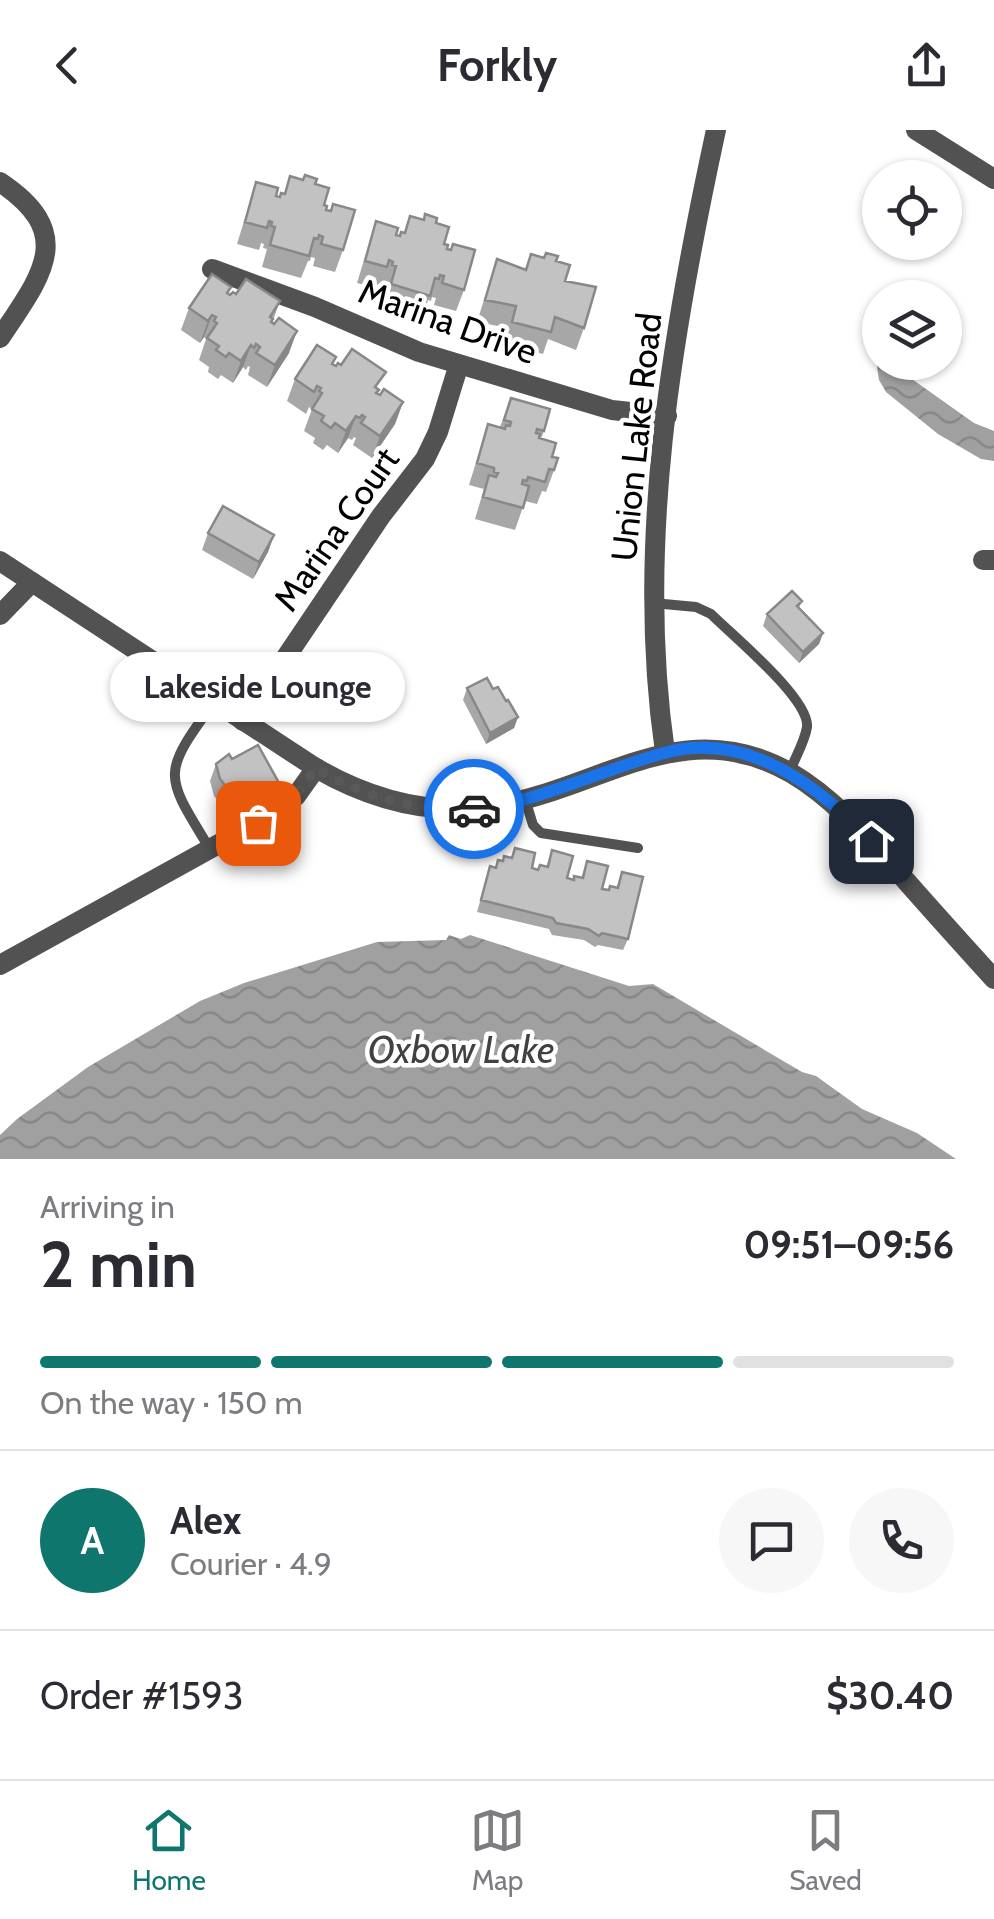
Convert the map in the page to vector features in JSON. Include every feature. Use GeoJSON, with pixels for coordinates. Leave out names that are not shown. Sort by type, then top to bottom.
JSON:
{"type":"FeatureCollection","features":[{"type":"Feature","properties":{"kind":"street","name":"Union Lake Road"},"geometry":{"type":"LineString","coordinates":[[666,752],[656,680],[653,604],[667,416],[687,266],[716,130]]}},
{"type":"Feature","properties":{"kind":"street"},"geometry":{"type":"LineString","coordinates":[[916,130],[994,179]]}},
{"type":"Feature","properties":{"kind":"street"},"geometry":{"type":"LineString","coordinates":[[0,182],[22,197],[40,217],[47,256],[35,284],[0,338]]}},
{"type":"Feature","properties":{"kind":"street","name":"Marina Drive"},"geometry":{"type":"LineString","coordinates":[[212,269],[314,307],[397,344],[612,410],[667,416]]}},
{"type":"Feature","properties":{"kind":"street","name":"Marina Court"},"geometry":{"type":"LineString","coordinates":[[244,722],[381,516],[430,451],[459,364]]}},
{"type":"Feature","properties":{"kind":"street"},"geometry":{"type":"LineString","coordinates":[[0,561],[316,768],[366,794],[408,806],[457,810],[525,799],[666,752],[712,748],[790,772],[856,825],[994,979]]}},
{"type":"Feature","properties":{"kind":"street"},"geometry":{"type":"LineString","coordinates":[[0,615],[32,582]]}},
{"type":"Feature","properties":{"kind":"street"},"geometry":{"type":"LineString","coordinates":[[0,965],[282,809],[316,768]]}},
{"type":"Feature","properties":{"kind":"lane"},"geometry":{"type":"LineString","coordinates":[[653,604],[696,607],[711,614],[792,693],[803,709],[807,725],[790,772]]}},
{"type":"Feature","properties":{"kind":"lane"},"geometry":{"type":"LineString","coordinates":[[210,849],[182,804],[173,771],[183,744],[214,702]]}},
{"type":"Feature","properties":{"kind":"lane"},"geometry":{"type":"LineString","coordinates":[[525,799],[541,833],[638,848]]}},
{"type":"Feature","properties":{"kind":"water"},"geometry":{"type":"Polygon","coordinates":[[[879,380],[913,380],[974,423],[994,431],[994,461],[981,459],[938,434],[886,392],[879,380]]]}},
{"type":"Feature","properties":{"kind":"water","name":"Oxbow Lake"},"geometry":{"type":"Polygon","coordinates":[[[449,935],[461,939],[470,935],[629,986],[653,984],[802,1072],[816,1076],[862,1109],[917,1133],[956,1159],[0,1159],[0,1135],[17,1119],[88,1067],[200,1001],[244,983],[377,942],[446,940],[449,935]]]}},
{"type":"Feature","properties":{"kind":"building"},"geometry":{"type":"Polygon","coordinates":[[[305,175],[317,179],[315,184],[329,188],[326,210],[331,211],[333,204],[355,210],[343,250],[321,244],[323,237],[319,235],[314,238],[309,256],[270,245],[275,227],[272,222],[267,228],[245,222],[256,182],[278,188],[276,196],[280,197],[285,194],[290,176],[303,180],[305,175]]]}},
{"type":"Feature","properties":{"kind":"building"},"geometry":{"type":"Polygon","coordinates":[[[425,214],[449,227],[444,244],[447,249],[451,250],[453,244],[475,250],[464,290],[442,283],[444,276],[440,275],[435,278],[430,296],[391,284],[396,266],[393,262],[389,260],[387,267],[365,261],[376,221],[398,228],[396,235],[400,236],[405,233],[410,216],[424,220],[425,214]]]}},
{"type":"Feature","properties":{"kind":"building"},"geometry":{"type":"Polygon","coordinates":[[[546,253],[570,265],[565,281],[596,287],[584,328],[555,317],[551,332],[512,322],[516,306],[485,300],[497,259],[526,270],[531,254],[544,258],[546,253]]]}},
{"type":"Feature","properties":{"kind":"building"},"geometry":{"type":"Polygon","coordinates":[[[212,274],[231,287],[227,293],[230,295],[236,294],[246,279],[280,301],[271,322],[274,324],[279,318],[297,331],[275,365],[256,353],[260,347],[256,344],[254,348],[251,345],[241,361],[229,353],[226,357],[207,338],[217,323],[216,317],[212,315],[208,321],[189,308],[212,274]]]}},
{"type":"Feature","properties":{"kind":"building"},"geometry":{"type":"Polygon","coordinates":[[[317,345],[336,357],[332,364],[336,366],[352,349],[386,372],[375,387],[379,390],[376,393],[380,395],[384,389],[403,402],[380,436],[361,423],[365,417],[362,415],[356,416],[346,431],[335,423],[331,428],[321,421],[324,416],[312,409],[321,388],[317,386],[314,392],[295,379],[317,345]]]}},
{"type":"Feature","properties":{"kind":"building"},"geometry":{"type":"Polygon","coordinates":[[[511,398],[550,409],[544,431],[537,429],[536,433],[539,438],[556,443],[552,457],[558,458],[545,482],[528,477],[523,480],[522,484],[529,486],[523,508],[483,497],[489,475],[496,477],[498,473],[477,463],[488,424],[505,429],[510,426],[511,422],[504,420],[511,398]]]}},
{"type":"Feature","properties":{"kind":"building"},"geometry":{"type":"Polygon","coordinates":[[[223,506],[274,535],[259,562],[208,533],[223,506]]]}},
{"type":"Feature","properties":{"kind":"building"},"geometry":{"type":"Polygon","coordinates":[[[792,591],[802,601],[797,606],[823,633],[803,652],[767,614],[792,591]]]}},
{"type":"Feature","properties":{"kind":"building"},"geometry":{"type":"Polygon","coordinates":[[[487,678],[493,689],[498,687],[518,717],[490,733],[467,688],[487,678]]]}},
{"type":"Feature","properties":{"kind":"building"},"geometry":{"type":"Polygon","coordinates":[[[258,745],[279,783],[233,808],[216,764],[229,754],[232,759],[258,745]]]}},
{"type":"Feature","properties":{"kind":"building"},"geometry":{"type":"Polygon","coordinates":[[[515,848],[535,853],[532,868],[538,870],[540,865],[548,867],[552,850],[573,856],[567,878],[574,880],[574,876],[583,878],[587,861],[608,866],[602,889],[618,888],[622,872],[643,877],[628,939],[602,933],[599,936],[588,929],[556,923],[553,918],[481,900],[490,866],[496,868],[504,856],[512,858],[515,848]]]}},
{"type":"Feature","properties":{"kind":"way so far"},"geometry":{"type":"LineString","coordinates":[[258,823],[290,803],[316,768],[377,798],[408,806],[474,809]]}},
{"type":"Feature","properties":{"kind":"place","name":"Lakeside Lounge"},"geometry":{"type":"Point","coordinates":[258,823]}},
{"type":"Feature","properties":{"kind":"route"},"geometry":{"type":"LineString","coordinates":[[474,809],[525,799],[666,752],[712,748],[790,772],[830,801],[871,841]]}}]}
